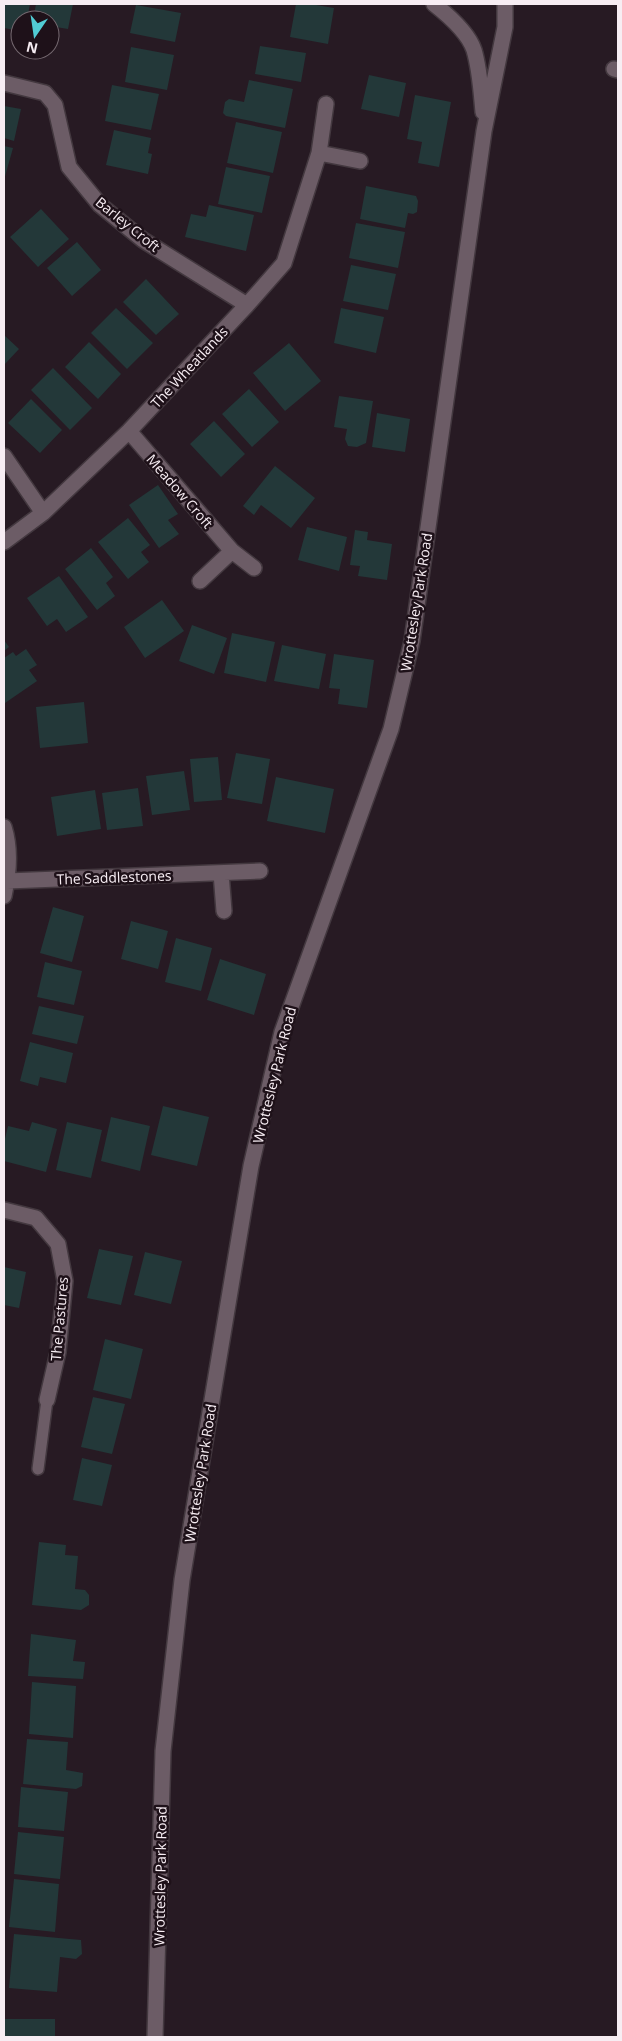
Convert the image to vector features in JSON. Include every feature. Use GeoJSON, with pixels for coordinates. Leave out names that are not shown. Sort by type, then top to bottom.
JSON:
{"type":"FeatureCollection","features":[{"type":"Feature","properties":{"kind":"street","name":"Wrottesley Park Road"},"geometry":{"type":"LineString","coordinates":[[434,4],[454,19],[474,49],[484,131]]}},
{"type":"Feature","properties":{"kind":"street","name":"Wrottesley Park Road"},"geometry":{"type":"LineString","coordinates":[[156,2037],[163,1751],[182,1580],[251,1166],[282,1032],[391,729],[412,641],[484,131],[505,27],[505,4]]}},
{"type":"Feature","properties":{"kind":"street","name":"Barley Croft"},"geometry":{"type":"LineString","coordinates":[[4,83],[45,93],[55,105],[69,167],[100,205],[143,240],[247,305]]}},
{"type":"Feature","properties":{"kind":"street","name":"The Wheatlands"},"geometry":{"type":"LineString","coordinates":[[4,542],[43,513],[129,431],[284,263],[319,153],[326,104]]}},
{"type":"Feature","properties":{"kind":"street"},"geometry":{"type":"LineString","coordinates":[[319,153],[360,161]]}},
{"type":"Feature","properties":{"kind":"street","name":"Meadow Croft"},"geometry":{"type":"LineString","coordinates":[[129,431],[232,551],[254,568]]}},
{"type":"Feature","properties":{"kind":"street"},"geometry":{"type":"LineString","coordinates":[[4,456],[43,513]]}},
{"type":"Feature","properties":{"kind":"street"},"geometry":{"type":"LineString","coordinates":[[200,581],[232,551]]}},
{"type":"Feature","properties":{"kind":"street"},"geometry":{"type":"LineString","coordinates":[[4,827],[9,843],[5,888]]}},
{"type":"Feature","properties":{"kind":"street","name":"The Saddlestones"},"geometry":{"type":"LineString","coordinates":[[5,888],[260,871]]}},
{"type":"Feature","properties":{"kind":"street"},"geometry":{"type":"LineString","coordinates":[[221,873],[224,911]]}},
{"type":"Feature","properties":{"kind":"street","name":"The Pastures"},"geometry":{"type":"LineString","coordinates":[[4,1210],[36,1218],[58,1244],[65,1281],[58,1352],[47,1400]]}},
{"type":"Feature","properties":{"kind":"lane"},"geometry":{"type":"LineString","coordinates":[[38,1469],[47,1400]]}},
{"type":"Feature","properties":{"kind":"building"},"geometry":{"type":"Polygon","coordinates":[[[4,4],[30,4],[29,10],[10,10],[10,29],[4,28],[4,4]]]}},
{"type":"Feature","properties":{"kind":"building"},"geometry":{"type":"Polygon","coordinates":[[[36,4],[73,4],[68,29],[60,28],[60,10],[35,10],[36,4]]]}},
{"type":"Feature","properties":{"kind":"building"},"geometry":{"type":"Polygon","coordinates":[[[296,4],[334,8],[328,44],[290,37],[296,4]]]}},
{"type":"Feature","properties":{"kind":"building"},"geometry":{"type":"Polygon","coordinates":[[[136,5],[181,13],[175,42],[130,33],[136,5]]]}},
{"type":"Feature","properties":{"kind":"building"},"geometry":{"type":"Polygon","coordinates":[[[260,46],[306,53],[301,82],[255,74],[260,46]]]}},
{"type":"Feature","properties":{"kind":"building"},"geometry":{"type":"Polygon","coordinates":[[[131,47],[174,55],[167,90],[125,82],[131,47]]]}},
{"type":"Feature","properties":{"kind":"building"},"geometry":{"type":"Polygon","coordinates":[[[369,75],[406,83],[399,117],[361,109],[369,75]]]}},
{"type":"Feature","properties":{"kind":"building"},"geometry":{"type":"Polygon","coordinates":[[[249,80],[293,89],[285,128],[226,116],[223,113],[225,102],[229,99],[244,102],[249,80]]]}},
{"type":"Feature","properties":{"kind":"building"},"geometry":{"type":"Polygon","coordinates":[[[112,85],[159,94],[151,130],[105,121],[112,85]]]}},
{"type":"Feature","properties":{"kind":"building"},"geometry":{"type":"Polygon","coordinates":[[[415,95],[451,102],[439,167],[418,163],[422,142],[407,139],[415,95]]]}},
{"type":"Feature","properties":{"kind":"building"},"geometry":{"type":"Polygon","coordinates":[[[4,106],[21,109],[14,141],[4,138],[4,106]]]}},
{"type":"Feature","properties":{"kind":"building"},"geometry":{"type":"Polygon","coordinates":[[[236,122],[282,132],[273,173],[227,163],[236,122]]]}},
{"type":"Feature","properties":{"kind":"building"},"geometry":{"type":"Polygon","coordinates":[[[114,130],[151,138],[148,153],[152,154],[148,174],[106,165],[114,130]]]}},
{"type":"Feature","properties":{"kind":"building"},"geometry":{"type":"Polygon","coordinates":[[[4,146],[13,148],[4,180],[4,146]]]}},
{"type":"Feature","properties":{"kind":"building"},"geometry":{"type":"Polygon","coordinates":[[[226,167],[270,176],[262,213],[218,204],[226,167]]]}},
{"type":"Feature","properties":{"kind":"building"},"geometry":{"type":"Polygon","coordinates":[[[366,186],[416,196],[418,201],[417,212],[413,214],[408,213],[405,228],[360,219],[366,186]]]}},
{"type":"Feature","properties":{"kind":"building"},"geometry":{"type":"Polygon","coordinates":[[[209,205],[254,215],[246,251],[185,237],[191,214],[206,217],[209,205]]]}},
{"type":"Feature","properties":{"kind":"building"},"geometry":{"type":"Polygon","coordinates":[[[41,209],[69,239],[38,267],[10,237],[41,209]]]}},
{"type":"Feature","properties":{"kind":"building"},"geometry":{"type":"Polygon","coordinates":[[[356,223],[405,232],[398,268],[349,258],[356,223]]]}},
{"type":"Feature","properties":{"kind":"building"},"geometry":{"type":"Polygon","coordinates":[[[77,242],[101,270],[72,296],[47,268],[77,242]]]}},
{"type":"Feature","properties":{"kind":"building"},"geometry":{"type":"Polygon","coordinates":[[[351,265],[396,274],[388,310],[343,301],[351,265]]]}},
{"type":"Feature","properties":{"kind":"building"},"geometry":{"type":"Polygon","coordinates":[[[146,279],[179,314],[156,335],[123,302],[146,279]]]}},
{"type":"Feature","properties":{"kind":"building"},"geometry":{"type":"Polygon","coordinates":[[[116,308],[153,343],[127,369],[91,333],[116,308]]]}},
{"type":"Feature","properties":{"kind":"building"},"geometry":{"type":"Polygon","coordinates":[[[341,308],[384,317],[376,353],[334,343],[341,308]]]}},
{"type":"Feature","properties":{"kind":"building"},"geometry":{"type":"Polygon","coordinates":[[[4,335],[19,349],[4,365],[4,335]]]}},
{"type":"Feature","properties":{"kind":"building"},"geometry":{"type":"Polygon","coordinates":[[[89,342],[121,374],[98,399],[65,367],[89,342]]]}},
{"type":"Feature","properties":{"kind":"building"},"geometry":{"type":"Polygon","coordinates":[[[289,343],[321,381],[285,411],[253,373],[289,343]]]}},
{"type":"Feature","properties":{"kind":"building"},"geometry":{"type":"Polygon","coordinates":[[[53,368],[92,408],[70,430],[31,390],[53,368]]]}},
{"type":"Feature","properties":{"kind":"building"},"geometry":{"type":"Polygon","coordinates":[[[249,389],[279,422],[252,447],[222,414],[249,389]]]}},
{"type":"Feature","properties":{"kind":"building"},"geometry":{"type":"Polygon","coordinates":[[[339,396],[373,401],[366,443],[357,447],[348,446],[345,439],[347,429],[334,427],[339,396]]]}},
{"type":"Feature","properties":{"kind":"building"},"geometry":{"type":"Polygon","coordinates":[[[31,399],[62,430],[40,453],[8,423],[31,399]]]}},
{"type":"Feature","properties":{"kind":"building"},"geometry":{"type":"Polygon","coordinates":[[[377,413],[410,419],[405,452],[372,447],[377,413]]]}},
{"type":"Feature","properties":{"kind":"building"},"geometry":{"type":"Polygon","coordinates":[[[214,421],[245,454],[221,477],[190,444],[214,421]]]}},
{"type":"Feature","properties":{"kind":"building"},"geometry":{"type":"Polygon","coordinates":[[[275,466],[315,498],[291,528],[261,505],[254,515],[243,506],[275,466]]]}},
{"type":"Feature","properties":{"kind":"building"},"geometry":{"type":"Polygon","coordinates":[[[158,485],[178,514],[168,520],[179,534],[159,548],[129,505],[158,485]]]}},
{"type":"Feature","properties":{"kind":"building"},"geometry":{"type":"Polygon","coordinates":[[[128,518],[150,545],[141,552],[149,562],[128,579],[98,542],[128,518]]]}},
{"type":"Feature","properties":{"kind":"building"},"geometry":{"type":"Polygon","coordinates":[[[307,527],[347,537],[339,571],[298,560],[307,527]]]}},
{"type":"Feature","properties":{"kind":"building"},"geometry":{"type":"Polygon","coordinates":[[[355,530],[368,532],[367,540],[392,544],[387,580],[358,576],[360,566],[350,565],[355,530]]]}},
{"type":"Feature","properties":{"kind":"building"},"geometry":{"type":"Polygon","coordinates":[[[91,548],[113,577],[106,583],[115,596],[97,610],[65,569],[91,548]]]}},
{"type":"Feature","properties":{"kind":"building"},"geometry":{"type":"Polygon","coordinates":[[[59,576],[88,617],[66,632],[57,619],[47,626],[27,598],[59,576]]]}},
{"type":"Feature","properties":{"kind":"building"},"geometry":{"type":"Polygon","coordinates":[[[162,600],[184,631],[145,658],[124,627],[162,600]]]}},
{"type":"Feature","properties":{"kind":"building"},"geometry":{"type":"Polygon","coordinates":[[[192,625],[227,638],[214,674],[179,661],[192,625]]]}},
{"type":"Feature","properties":{"kind":"building"},"geometry":{"type":"Polygon","coordinates":[[[232,633],[275,642],[266,682],[224,673],[232,633]]]}},
{"type":"Feature","properties":{"kind":"building"},"geometry":{"type":"Polygon","coordinates":[[[4,640],[9,647],[4,651],[4,640]]]}},
{"type":"Feature","properties":{"kind":"building"},"geometry":{"type":"Polygon","coordinates":[[[282,645],[326,654],[319,689],[274,681],[282,645]]]}},
{"type":"Feature","properties":{"kind":"building"},"geometry":{"type":"Polygon","coordinates":[[[26,649],[37,665],[29,670],[37,681],[5,703],[4,658],[13,652],[16,656],[26,649]]]}},
{"type":"Feature","properties":{"kind":"building"},"geometry":{"type":"Polygon","coordinates":[[[334,654],[374,660],[367,708],[338,704],[340,689],[329,688],[334,654]]]}},
{"type":"Feature","properties":{"kind":"building"},"geometry":{"type":"Polygon","coordinates":[[[84,702],[88,743],[40,748],[36,707],[84,702]]]}},
{"type":"Feature","properties":{"kind":"building"},"geometry":{"type":"Polygon","coordinates":[[[236,753],[270,759],[262,804],[227,798],[236,753]]]}},
{"type":"Feature","properties":{"kind":"building"},"geometry":{"type":"Polygon","coordinates":[[[218,757],[222,800],[194,802],[190,759],[218,757]]]}},
{"type":"Feature","properties":{"kind":"building"},"geometry":{"type":"Polygon","coordinates":[[[184,771],[190,810],[152,815],[146,776],[184,771]]]}},
{"type":"Feature","properties":{"kind":"building"},"geometry":{"type":"Polygon","coordinates":[[[276,777],[334,789],[325,833],[267,821],[276,777]]]}},
{"type":"Feature","properties":{"kind":"building"},"geometry":{"type":"Polygon","coordinates":[[[138,788],[143,826],[107,830],[102,793],[138,788]]]}},
{"type":"Feature","properties":{"kind":"building"},"geometry":{"type":"Polygon","coordinates":[[[95,790],[101,829],[57,836],[51,797],[95,790]]]}},
{"type":"Feature","properties":{"kind":"building"},"geometry":{"type":"Polygon","coordinates":[[[53,907],[84,916],[72,962],[40,953],[53,907]]]}},
{"type":"Feature","properties":{"kind":"building"},"geometry":{"type":"Polygon","coordinates":[[[131,921],[168,931],[158,969],[121,959],[131,921]]]}},
{"type":"Feature","properties":{"kind":"building"},"geometry":{"type":"Polygon","coordinates":[[[176,938],[212,948],[201,991],[165,982],[176,938]]]}},
{"type":"Feature","properties":{"kind":"building"},"geometry":{"type":"Polygon","coordinates":[[[220,959],[266,974],[254,1015],[207,1000],[220,959]]]}},
{"type":"Feature","properties":{"kind":"building"},"geometry":{"type":"Polygon","coordinates":[[[45,962],[82,971],[74,1005],[37,997],[45,962]]]}},
{"type":"Feature","properties":{"kind":"building"},"geometry":{"type":"Polygon","coordinates":[[[39,1006],[84,1016],[77,1044],[32,1034],[39,1006]]]}},
{"type":"Feature","properties":{"kind":"building"},"geometry":{"type":"Polygon","coordinates":[[[30,1042],[73,1053],[66,1083],[40,1077],[38,1086],[20,1081],[30,1042]]]}},
{"type":"Feature","properties":{"kind":"building"},"geometry":{"type":"Polygon","coordinates":[[[163,1106],[209,1117],[197,1166],[151,1155],[163,1106]]]}},
{"type":"Feature","properties":{"kind":"building"},"geometry":{"type":"Polygon","coordinates":[[[111,1117],[150,1126],[140,1171],[101,1161],[111,1117]]]}},
{"type":"Feature","properties":{"kind":"building"},"geometry":{"type":"Polygon","coordinates":[[[32,1122],[57,1129],[46,1172],[4,1161],[4,1143],[8,1126],[29,1131],[32,1122]]]}},
{"type":"Feature","properties":{"kind":"building"},"geometry":{"type":"Polygon","coordinates":[[[67,1122],[102,1130],[91,1178],[56,1170],[67,1122]]]}},
{"type":"Feature","properties":{"kind":"building"},"geometry":{"type":"Polygon","coordinates":[[[99,1249],[133,1256],[121,1305],[87,1298],[99,1249]]]}},
{"type":"Feature","properties":{"kind":"building"},"geometry":{"type":"Polygon","coordinates":[[[145,1252],[182,1261],[171,1304],[134,1295],[145,1252]]]}},
{"type":"Feature","properties":{"kind":"building"},"geometry":{"type":"Polygon","coordinates":[[[4,1267],[26,1272],[19,1308],[4,1305],[4,1267]]]}},
{"type":"Feature","properties":{"kind":"building"},"geometry":{"type":"Polygon","coordinates":[[[105,1339],[143,1349],[131,1399],[93,1390],[105,1339]]]}},
{"type":"Feature","properties":{"kind":"building"},"geometry":{"type":"Polygon","coordinates":[[[93,1397],[125,1404],[112,1454],[81,1447],[93,1397]]]}},
{"type":"Feature","properties":{"kind":"building"},"geometry":{"type":"Polygon","coordinates":[[[82,1458],[112,1465],[102,1506],[73,1500],[82,1458]]]}},
{"type":"Feature","properties":{"kind":"building"},"geometry":{"type":"Polygon","coordinates":[[[39,1542],[66,1545],[65,1555],[78,1556],[75,1589],[85,1590],[89,1595],[89,1605],[81,1610],[32,1605],[39,1542]]]}},
{"type":"Feature","properties":{"kind":"building"},"geometry":{"type":"Polygon","coordinates":[[[31,1634],[76,1640],[73,1661],[85,1662],[83,1679],[28,1676],[31,1634]]]}},
{"type":"Feature","properties":{"kind":"building"},"geometry":{"type":"Polygon","coordinates":[[[32,1682],[76,1686],[73,1738],[29,1734],[32,1682]]]}},
{"type":"Feature","properties":{"kind":"building"},"geometry":{"type":"Polygon","coordinates":[[[27,1739],[68,1742],[66,1770],[83,1773],[82,1786],[76,1789],[23,1784],[27,1739]]]}},
{"type":"Feature","properties":{"kind":"building"},"geometry":{"type":"Polygon","coordinates":[[[21,1787],[68,1792],[64,1831],[18,1827],[21,1787]]]}},
{"type":"Feature","properties":{"kind":"building"},"geometry":{"type":"Polygon","coordinates":[[[18,1832],[64,1837],[60,1879],[14,1874],[18,1832]]]}},
{"type":"Feature","properties":{"kind":"building"},"geometry":{"type":"Polygon","coordinates":[[[14,1879],[59,1884],[55,1932],[9,1927],[14,1879]]]}},
{"type":"Feature","properties":{"kind":"building"},"geometry":{"type":"Polygon","coordinates":[[[14,1934],[81,1940],[82,1954],[76,1959],[60,1957],[57,1992],[9,1988],[14,1934]]]}},
{"type":"Feature","properties":{"kind":"building"},"geometry":{"type":"Polygon","coordinates":[[[4,2019],[55,2019],[55,2037],[4,2037],[4,2019]]]}}]}
